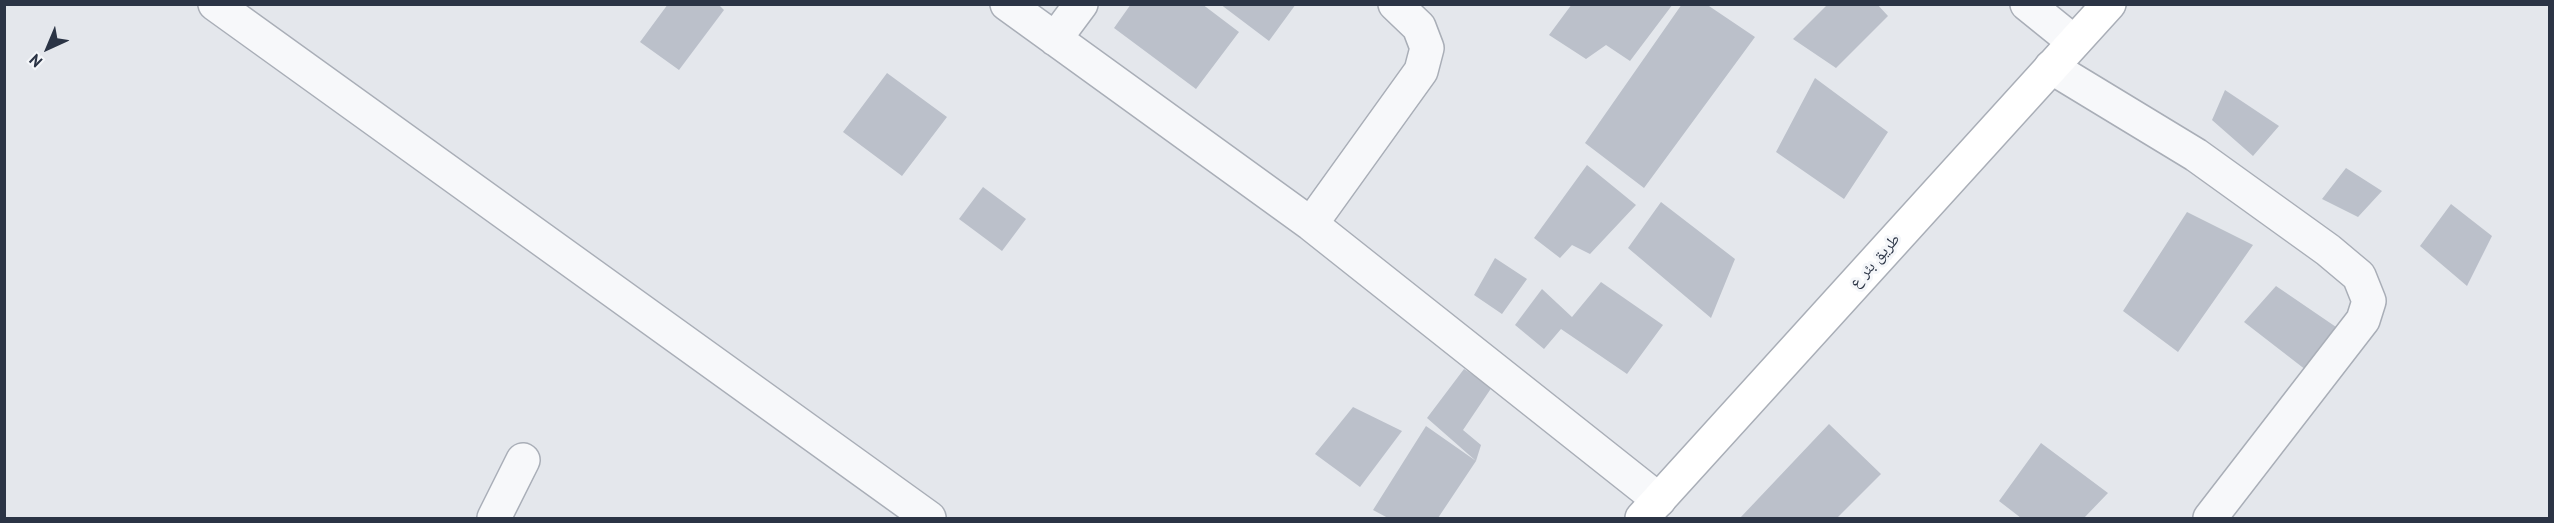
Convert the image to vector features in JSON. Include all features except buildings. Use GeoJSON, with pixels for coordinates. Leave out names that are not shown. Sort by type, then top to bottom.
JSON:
{"type":"FeatureCollection","features":[{"type":"Feature","properties":{"kind":"street"},"geometry":{"type":"LineString","coordinates":[[216,4],[929,519]]}},
{"type":"Feature","properties":{"kind":"street"},"geometry":{"type":"LineString","coordinates":[[1007,4],[1311,224],[1650,509]]}},
{"type":"Feature","properties":{"kind":"street"},"geometry":{"type":"LineString","coordinates":[[1055,39],[1081,4]]}},
{"type":"Feature","properties":{"kind":"street"},"geometry":{"type":"LineString","coordinates":[[1311,224],[1421,70],[1427,48],[1419,27],[1395,4]]}},
{"type":"Feature","properties":{"kind":"street"},"geometry":{"type":"LineString","coordinates":[[2027,4],[2074,42]]}},
{"type":"Feature","properties":{"kind":"street","name":"طريق بئر ع"},"geometry":{"type":"LineString","coordinates":[[1650,509],[2109,4]]}},
{"type":"Feature","properties":{"kind":"street"},"geometry":{"type":"LineString","coordinates":[[2051,67],[2196,155],[2328,250],[2359,276],[2369,301],[2363,320],[2210,519]]}},
{"type":"Feature","properties":{"kind":"street"},"geometry":{"type":"LineString","coordinates":[[494,519],[523,460]]}}]}
